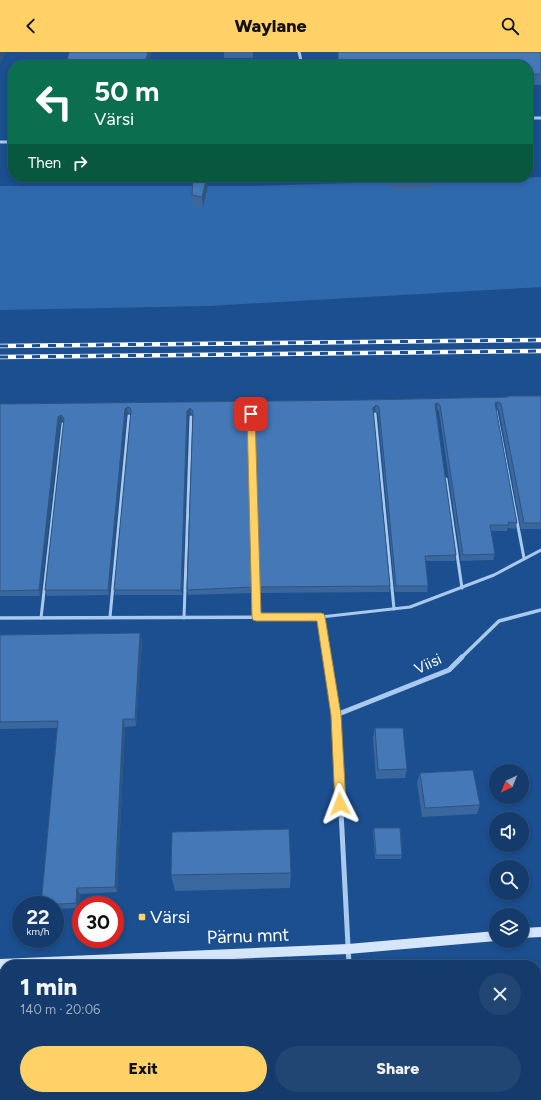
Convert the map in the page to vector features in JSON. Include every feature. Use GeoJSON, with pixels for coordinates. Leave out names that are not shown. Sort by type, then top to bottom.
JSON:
{"type":"FeatureCollection","features":[{"type":"Feature","properties":{"kind":"main road"},"geometry":{"type":"LineString","coordinates":[[529,933],[541,932]]}},
{"type":"Feature","properties":{"kind":"main road","name":"Pärnu mnt"},"geometry":{"type":"LineString","coordinates":[[93,960],[348,949],[489,937]]}},
{"type":"Feature","properties":{"kind":"street","name":"Viisi"},"geometry":{"type":"LineString","coordinates":[[336,715],[449,670],[499,621],[541,610]]}},
{"type":"Feature","properties":{"kind":"street"},"geometry":{"type":"LineString","coordinates":[[0,618],[321,617],[336,715],[349,960]]}},
{"type":"Feature","properties":{"kind":"lane"},"geometry":{"type":"LineString","coordinates":[[496,411],[524,558]]}},
{"type":"Feature","properties":{"kind":"lane"},"geometry":{"type":"LineString","coordinates":[[251,414],[256,617]]}},
{"type":"Feature","properties":{"kind":"lane"},"geometry":{"type":"LineString","coordinates":[[375,414],[394,609]]}},
{"type":"Feature","properties":{"kind":"lane"},"geometry":{"type":"LineString","coordinates":[[110,617],[128,416]]}},
{"type":"Feature","properties":{"kind":"lane"},"geometry":{"type":"LineString","coordinates":[[184,618],[191,417]]}},
{"type":"Feature","properties":{"kind":"lane"},"geometry":{"type":"LineString","coordinates":[[41,618],[63,424]]}},
{"type":"Feature","properties":{"kind":"lane"},"geometry":{"type":"LineString","coordinates":[[445,474],[462,588]]}},
{"type":"Feature","properties":{"kind":"lane"},"geometry":{"type":"LineString","coordinates":[[321,617],[410,608],[494,575],[541,550]]}},
{"type":"Feature","properties":{"kind":"shaded area"},"geometry":{"type":"Polygon","coordinates":[[[533,177],[541,177],[541,287],[208,306],[0,310],[0,186],[255,186],[382,182],[533,182],[533,177]]]}},
{"type":"Feature","properties":{"kind":"building"},"geometry":{"type":"Polygon","coordinates":[[[69,52],[148,52],[146,59],[160,60],[67,60],[69,52]]]}},
{"type":"Feature","properties":{"kind":"building"},"geometry":{"type":"Polygon","coordinates":[[[338,52],[541,52],[541,74],[533,74],[533,60],[338,60],[338,52]]]}},
{"type":"Feature","properties":{"kind":"building"},"geometry":{"type":"Polygon","coordinates":[[[193,182],[206,182],[202,197],[192,195],[193,182]]]}},
{"type":"Feature","properties":{"kind":"building"},"geometry":{"type":"Polygon","coordinates":[[[541,396],[541,523],[524,523],[501,404],[498,402],[495,403],[517,523],[508,522],[509,525],[490,525],[495,554],[463,555],[440,405],[438,403],[435,404],[456,555],[425,556],[428,586],[396,586],[379,407],[376,405],[373,408],[390,586],[258,587],[254,408],[251,405],[248,408],[252,587],[187,590],[193,411],[190,408],[187,411],[181,590],[114,590],[131,410],[127,407],[125,409],[108,590],[45,590],[64,418],[61,415],[58,417],[39,590],[0,591],[0,404],[364,400],[541,396]]]}},
{"type":"Feature","properties":{"kind":"building"},"geometry":{"type":"Polygon","coordinates":[[[140,633],[135,719],[123,719],[115,887],[77,888],[76,896],[72,896],[72,903],[64,904],[64,896],[42,896],[58,721],[0,722],[0,635],[140,633]]]}},
{"type":"Feature","properties":{"kind":"building"},"geometry":{"type":"Polygon","coordinates":[[[375,728],[403,728],[407,769],[378,770],[375,728]]]}},
{"type":"Feature","properties":{"kind":"building"},"geometry":{"type":"Polygon","coordinates":[[[473,770],[480,805],[425,808],[420,773],[473,770]]]}},
{"type":"Feature","properties":{"kind":"building"},"geometry":{"type":"Polygon","coordinates":[[[374,828],[400,828],[402,855],[376,855],[374,828]]]}},
{"type":"Feature","properties":{"kind":"building"},"geometry":{"type":"Polygon","coordinates":[[[289,829],[291,873],[171,875],[172,832],[289,829]]]}},
{"type":"Feature","properties":{"kind":"railway"},"geometry":{"type":"LineString","coordinates":[[0,346],[541,340]]}},
{"type":"Feature","properties":{"kind":"railway"},"geometry":{"type":"LineString","coordinates":[[0,357],[541,351]]}},
{"type":"Feature","properties":{"kind":"place","name":"Värsi"},"geometry":{"type":"Point","coordinates":[142,917]}},
{"type":"Feature","properties":{"kind":"route"},"geometry":{"type":"LineString","coordinates":[[251,414],[256,617],[321,617],[336,715],[340,804]]}}]}
